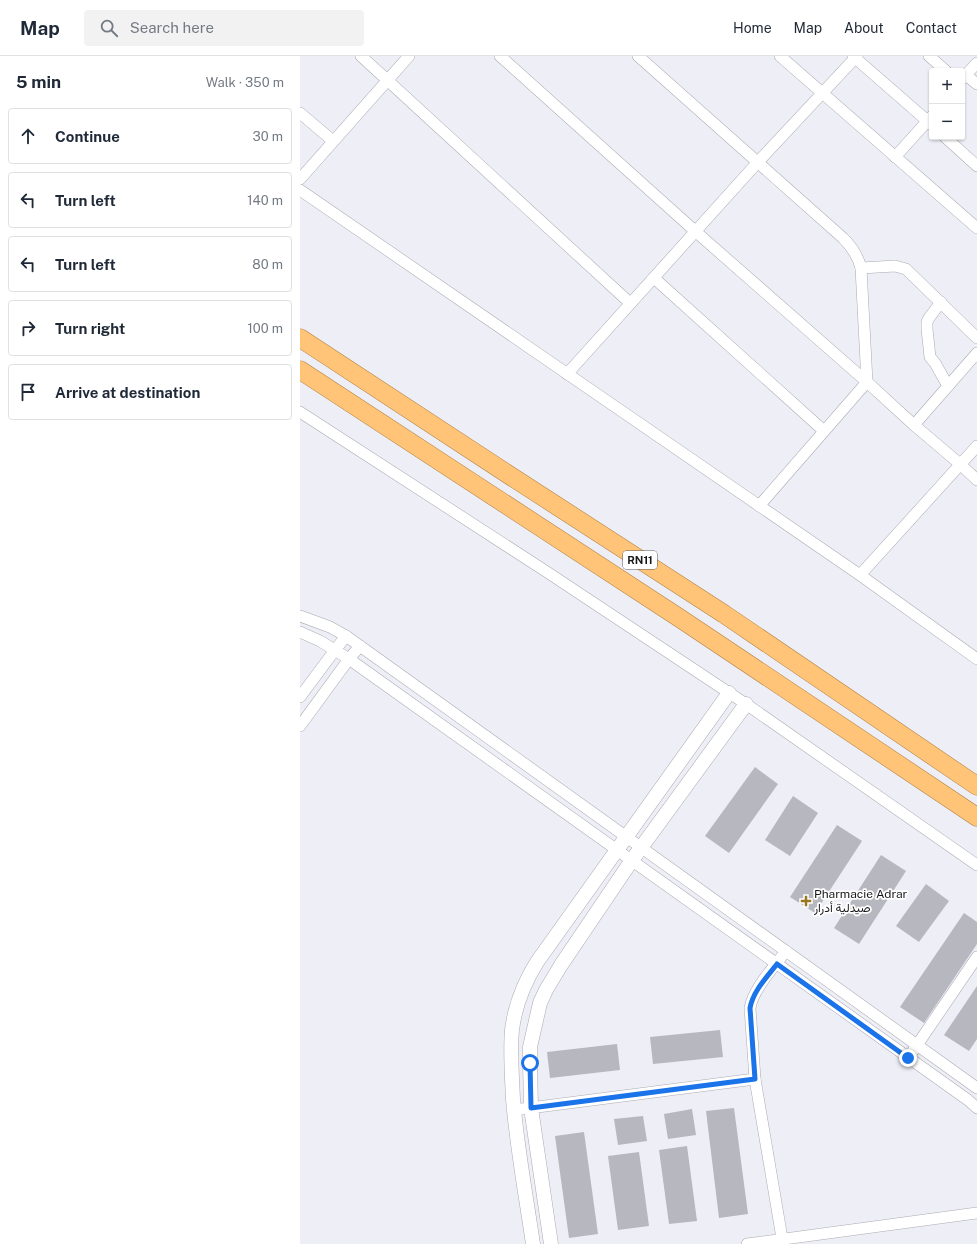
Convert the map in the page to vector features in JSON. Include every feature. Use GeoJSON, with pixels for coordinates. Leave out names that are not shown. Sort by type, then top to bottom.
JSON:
{"type":"FeatureCollection","features":[{"type":"Feature","properties":{"kind":"highway","name":"RN11"},"geometry":{"type":"LineString","coordinates":[[300,338],[506,474],[724,614],[977,786]]}},
{"type":"Feature","properties":{"kind":"highway","name":"RN11"},"geometry":{"type":"LineString","coordinates":[[300,370],[681,619],[977,817]]}},
{"type":"Feature","properties":{"kind":"street"},"geometry":{"type":"LineString","coordinates":[[361,56],[630,303]]}},
{"type":"Feature","properties":{"kind":"street"},"geometry":{"type":"LineString","coordinates":[[300,179],[409,56]]}},
{"type":"Feature","properties":{"kind":"street"},"geometry":{"type":"LineString","coordinates":[[500,56],[695,231],[867,382],[914,426],[977,480]]}},
{"type":"Feature","properties":{"kind":"street"},"geometry":{"type":"LineString","coordinates":[[638,56],[757,163],[844,238],[859,259],[861,268],[867,382],[759,506]]}},
{"type":"Feature","properties":{"kind":"street"},"geometry":{"type":"LineString","coordinates":[[780,56],[977,228]]}},
{"type":"Feature","properties":{"kind":"street"},"geometry":{"type":"LineString","coordinates":[[929,56],[943,68]]}},
{"type":"Feature","properties":{"kind":"street"},"geometry":{"type":"LineString","coordinates":[[567,374],[695,231],[824,93],[855,57],[929,119]]}},
{"type":"Feature","properties":{"kind":"street"},"geometry":{"type":"LineString","coordinates":[[965,76],[977,63]]}},
{"type":"Feature","properties":{"kind":"street"},"geometry":{"type":"LineString","coordinates":[[965,78],[977,84]]}},
{"type":"Feature","properties":{"kind":"street"},"geometry":{"type":"LineString","coordinates":[[300,114],[333,141]]}},
{"type":"Feature","properties":{"kind":"street"},"geometry":{"type":"LineString","coordinates":[[895,157],[929,121]]}},
{"type":"Feature","properties":{"kind":"street"},"geometry":{"type":"LineString","coordinates":[[948,140],[977,166]]}},
{"type":"Feature","properties":{"kind":"street"},"geometry":{"type":"LineString","coordinates":[[300,190],[860,575],[976,657]]}},
{"type":"Feature","properties":{"kind":"street"},"geometry":{"type":"LineString","coordinates":[[861,268],[902,267],[910,272],[977,338]]}},
{"type":"Feature","properties":{"kind":"street"},"geometry":{"type":"LineString","coordinates":[[654,278],[824,431]]}},
{"type":"Feature","properties":{"kind":"street"},"geometry":{"type":"LineString","coordinates":[[941,302],[929,318],[928,322],[929,352],[930,357],[948,386]]}},
{"type":"Feature","properties":{"kind":"street"},"geometry":{"type":"LineString","coordinates":[[914,426],[977,353]]}},
{"type":"Feature","properties":{"kind":"street"},"geometry":{"type":"LineString","coordinates":[[300,412],[541,568],[746,704],[977,865]]}},
{"type":"Feature","properties":{"kind":"street"},"geometry":{"type":"LineString","coordinates":[[860,575],[977,446]]}},
{"type":"Feature","properties":{"kind":"street"},"geometry":{"type":"LineString","coordinates":[[300,616],[330,627],[346,636],[977,1088]]}},
{"type":"Feature","properties":{"kind":"street"},"geometry":{"type":"LineString","coordinates":[[300,632],[320,641],[349,659],[977,1108]]}},
{"type":"Feature","properties":{"kind":"street"},"geometry":{"type":"LineString","coordinates":[[300,697],[346,636]]}},
{"type":"Feature","properties":{"kind":"street"},"geometry":{"type":"LineString","coordinates":[[300,726],[360,646]]}},
{"type":"Feature","properties":{"kind":"street"},"geometry":{"type":"LineString","coordinates":[[533,1244],[516,1137],[511,1056],[512,1029],[520,995],[526,979],[537,962],[729,694]]}},
{"type":"Feature","properties":{"kind":"street"},"geometry":{"type":"LineString","coordinates":[[551,1244],[531,1108],[530,1047],[540,1003],[561,965],[632,860],[746,704]]}},
{"type":"Feature","properties":{"kind":"street"},"geometry":{"type":"LineString","coordinates":[[783,1242],[755,1079],[750,1008],[751,1000],[756,991],[786,951]]}},
{"type":"Feature","properties":{"kind":"street"},"geometry":{"type":"LineString","coordinates":[[908,1058],[977,957]]}},
{"type":"Feature","properties":{"kind":"street"},"geometry":{"type":"LineString","coordinates":[[514,1110],[755,1079]]}},
{"type":"Feature","properties":{"kind":"street"},"geometry":{"type":"LineString","coordinates":[[956,1092],[964,1079]]}},
{"type":"Feature","properties":{"kind":"street"},"geometry":{"type":"LineString","coordinates":[[747,1244],[783,1242],[977,1213]]}},
{"type":"Feature","properties":{"kind":"building"},"geometry":{"type":"Polygon","coordinates":[[[755,767],[778,784],[729,853],[705,836],[755,767]]]}},
{"type":"Feature","properties":{"kind":"building"},"geometry":{"type":"Polygon","coordinates":[[[793,796],[818,813],[790,856],[765,840],[793,796]]]}},
{"type":"Feature","properties":{"kind":"building"},"geometry":{"type":"Polygon","coordinates":[[[837,825],[862,841],[815,913],[790,897],[837,825]]]}},
{"type":"Feature","properties":{"kind":"building"},"geometry":{"type":"Polygon","coordinates":[[[881,855],[906,871],[859,944],[834,928],[881,855]]]}},
{"type":"Feature","properties":{"kind":"building"},"geometry":{"type":"Polygon","coordinates":[[[926,884],[949,901],[919,942],[896,926],[926,884]]]}},
{"type":"Feature","properties":{"kind":"building"},"geometry":{"type":"Polygon","coordinates":[[[964,913],[977,922],[977,944],[924,1023],[900,1007],[964,913]]]}},
{"type":"Feature","properties":{"kind":"building"},"geometry":{"type":"Polygon","coordinates":[[[977,986],[977,1039],[969,1051],[944,1035],[977,986]]]}},
{"type":"Feature","properties":{"kind":"building"},"geometry":{"type":"Polygon","coordinates":[[[720,1030],[723,1057],[653,1064],[650,1037],[720,1030]]]}},
{"type":"Feature","properties":{"kind":"building"},"geometry":{"type":"Polygon","coordinates":[[[617,1044],[620,1070],[550,1078],[547,1052],[617,1044]]]}},
{"type":"Feature","properties":{"kind":"building"},"geometry":{"type":"Polygon","coordinates":[[[734,1108],[748,1214],[719,1218],[706,1111],[734,1108]]]}},
{"type":"Feature","properties":{"kind":"building"},"geometry":{"type":"Polygon","coordinates":[[[692,1109],[696,1135],[668,1139],[664,1114],[692,1109]]]}},
{"type":"Feature","properties":{"kind":"building"},"geometry":{"type":"Polygon","coordinates":[[[643,1116],[647,1141],[618,1145],[614,1119],[643,1116]]]}},
{"type":"Feature","properties":{"kind":"building"},"geometry":{"type":"Polygon","coordinates":[[[584,1132],[598,1234],[569,1238],[555,1136],[584,1132]]]}},
{"type":"Feature","properties":{"kind":"building"},"geometry":{"type":"Polygon","coordinates":[[[687,1146],[697,1221],[669,1224],[659,1150],[687,1146]]]}},
{"type":"Feature","properties":{"kind":"building"},"geometry":{"type":"Polygon","coordinates":[[[639,1152],[649,1226],[618,1230],[608,1156],[639,1152]]]}},
{"type":"Feature","properties":{"kind":"place","name":"Pharmacie Adrar صيدلية أدرار"},"geometry":{"type":"Point","coordinates":[806,901]}},
{"type":"Feature","properties":{"kind":"route"},"geometry":{"type":"LineString","coordinates":[[530,1063],[531,1108],[755,1079],[750,1008],[751,1000],[756,991],[777,964],[908,1058]]}}]}
